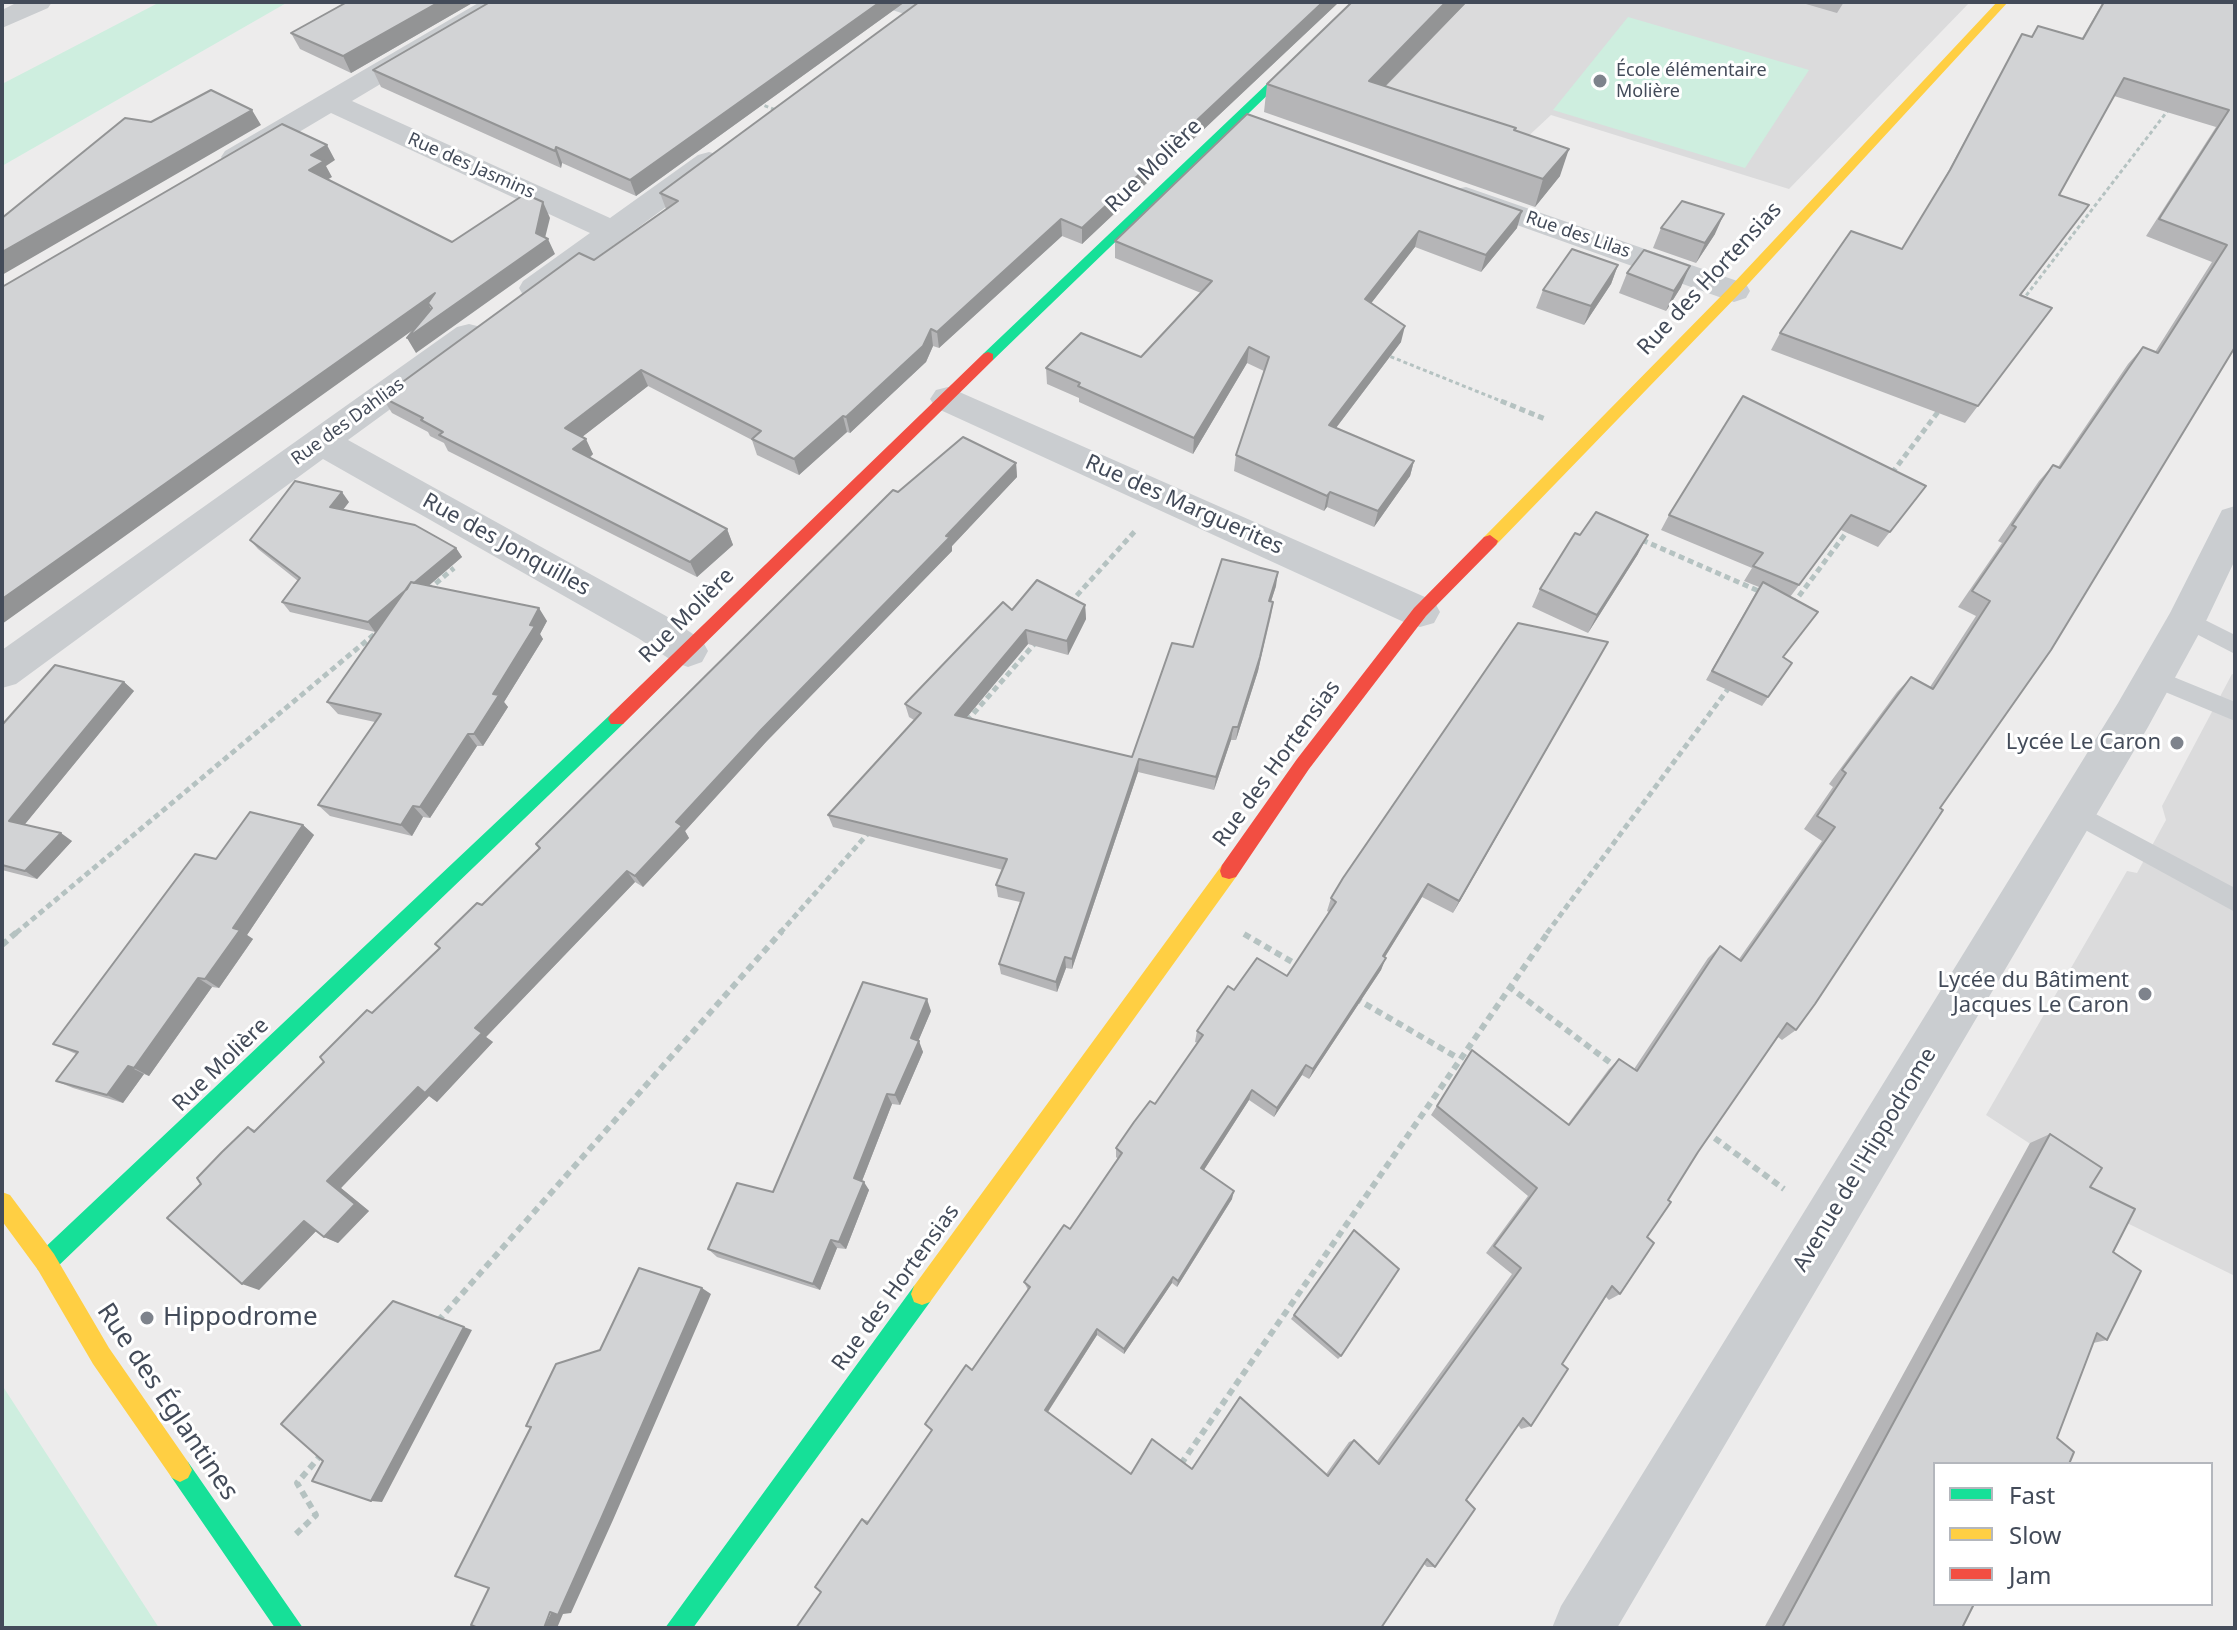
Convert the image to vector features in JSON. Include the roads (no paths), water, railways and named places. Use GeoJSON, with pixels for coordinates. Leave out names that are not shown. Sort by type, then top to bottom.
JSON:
{"type":"FeatureCollection","features":[{"type":"Feature","properties":{"kind":"street"},"geometry":{"type":"LineString","coordinates":[[2,20],[39,2]]}},
{"type":"Feature","properties":{"kind":"street"},"geometry":{"type":"LineString","coordinates":[[207,174],[499,2]]}},
{"type":"Feature","properties":{"kind":"street","name":"Rue Molière"},"geometry":{"type":"LineString","coordinates":[[46,1262],[688,651],[777,560],[1359,2]]}},
{"type":"Feature","properties":{"kind":"street","name":"Rue des Hortensias"},"geometry":{"type":"LineString","coordinates":[[678,1628],[1202,910],[1303,764],[1420,612],[1734,291],[2003,2]]}},
{"type":"Feature","properties":{"kind":"street","name":"Rue des Jasmins"},"geometry":{"type":"LineString","coordinates":[[330,102],[612,231]]}},
{"type":"Feature","properties":{"kind":"street","name":"Rue des Dahlias"},"geometry":{"type":"LineString","coordinates":[[2,672],[612,231],[763,106]]}},
{"type":"Feature","properties":{"kind":"street"},"geometry":{"type":"LineString","coordinates":[[1241,116],[1272,127]]}},
{"type":"Feature","properties":{"kind":"street","name":"Rue des Lilas"},"geometry":{"type":"LineString","coordinates":[[1435,185],[1734,291]]}},
{"type":"Feature","properties":{"kind":"street","name":"Rue des Marguerites"},"geometry":{"type":"LineString","coordinates":[[948,399],[1420,612]]}},
{"type":"Feature","properties":{"kind":"street","name":"Rue des Jonquilles"},"geometry":{"type":"LineString","coordinates":[[322,442],[652,627],[688,651]]}},
{"type":"Feature","properties":{"kind":"street","name":"Avenue de l'Hippodrome"},"geometry":{"type":"LineString","coordinates":[[1583,1628],[2075,813],[2187,619],[2235,520]]}},
{"type":"Feature","properties":{"kind":"street","name":"Rue des Églantines"},"geometry":{"type":"LineString","coordinates":[[2,1203],[46,1262],[101,1356],[290,1628]]}},
{"type":"Feature","properties":{"kind":"lane"},"geometry":{"type":"LineString","coordinates":[[2187,619],[2235,645]]}},
{"type":"Feature","properties":{"kind":"lane"},"geometry":{"type":"LineString","coordinates":[[2154,678],[2235,712]]}},
{"type":"Feature","properties":{"kind":"lane"},"geometry":{"type":"LineString","coordinates":[[2075,813],[2235,901]]}},
{"type":"Feature","properties":{"kind":"place","name":"École élémentaire Molière"},"geometry":{"type":"Point","coordinates":[1600,81]}},
{"type":"Feature","properties":{"kind":"place","name":"Lycée Le Caron"},"geometry":{"type":"Point","coordinates":[2177,743]}},
{"type":"Feature","properties":{"kind":"place","name":"Lycée du Bâtiment Jacques Le Caron"},"geometry":{"type":"Point","coordinates":[2145,994]}},
{"type":"Feature","properties":{"kind":"place","name":"Hippodrome"},"geometry":{"type":"Point","coordinates":[147,1318]}}]}
